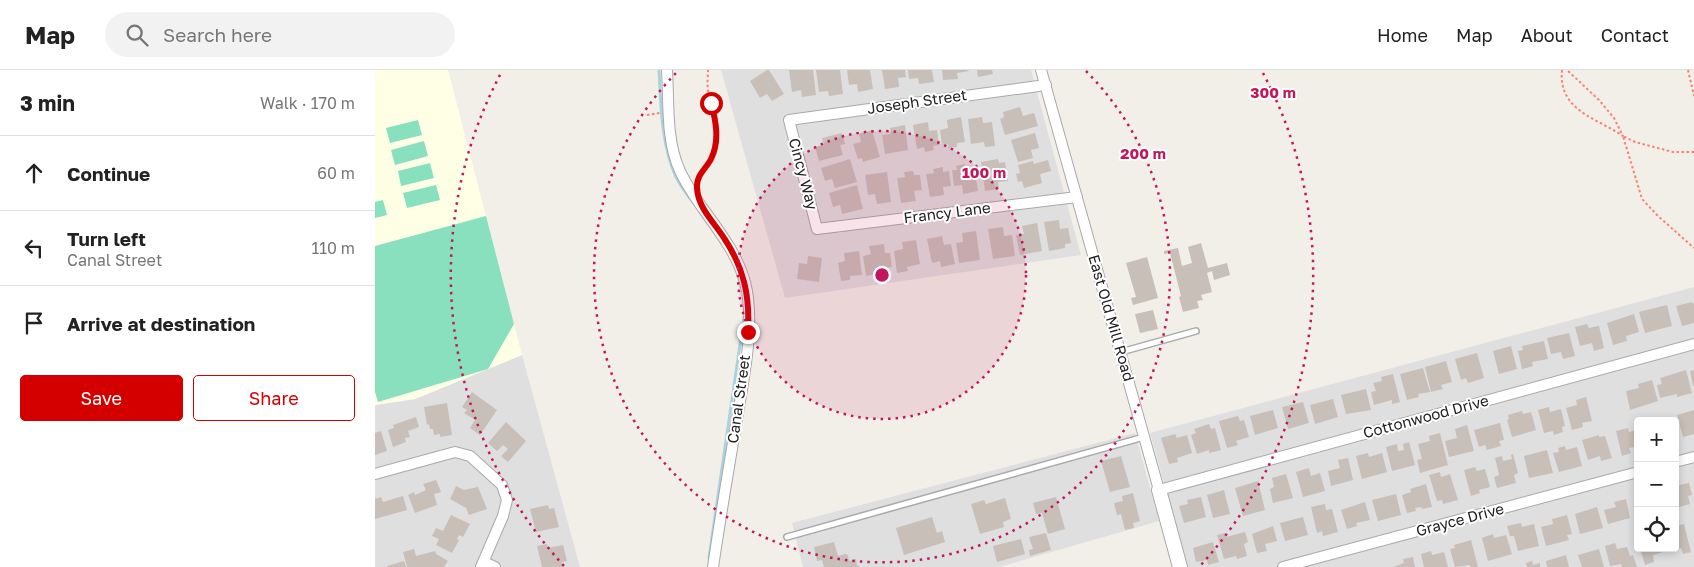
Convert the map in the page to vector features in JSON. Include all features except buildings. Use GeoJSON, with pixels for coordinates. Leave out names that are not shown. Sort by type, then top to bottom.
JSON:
{"type":"FeatureCollection","features":[{"type":"Feature","properties":{"kind":"street","name":"Canal Street"},"geometry":{"type":"LineString","coordinates":[[667,70],[672,142],[677,164],[687,184],[733,252],[744,279],[749,304],[744,375],[713,567]]}},
{"type":"Feature","properties":{"kind":"street","name":"East Old Mill Road"},"geometry":{"type":"LineString","coordinates":[[1041,70],[1180,567]]}},
{"type":"Feature","properties":{"kind":"street","name":"Joseph Street"},"geometry":{"type":"LineString","coordinates":[[789,120],[1046,85]]}},
{"type":"Feature","properties":{"kind":"street","name":"Cincy Way"},"geometry":{"type":"LineString","coordinates":[[789,120],[817,229]]}},
{"type":"Feature","properties":{"kind":"street","name":"Francy Lane"},"geometry":{"type":"LineString","coordinates":[[817,229],[1077,197]]}},
{"type":"Feature","properties":{"kind":"street","name":"Cottonwood Drive"},"geometry":{"type":"LineString","coordinates":[[1159,490],[1694,344]]}},
{"type":"Feature","properties":{"kind":"street"},"geometry":{"type":"LineString","coordinates":[[375,474],[455,452],[470,456],[502,485],[507,500],[503,516],[482,564],[495,567]]}},
{"type":"Feature","properties":{"kind":"street"},"geometry":{"type":"LineString","coordinates":[[1679,461],[1694,457]]}},
{"type":"Feature","properties":{"kind":"street","name":"Grayce Drive"},"geometry":{"type":"LineString","coordinates":[[1283,567],[1634,473]]}},
{"type":"Feature","properties":{"kind":"lane"},"geometry":{"type":"LineString","coordinates":[[1120,352],[1196,331]]}},
{"type":"Feature","properties":{"kind":"lane"},"geometry":{"type":"LineString","coordinates":[[787,537],[1144,437]]}},
{"type":"Feature","properties":{"kind":"path"},"geometry":{"type":"LineString","coordinates":[[697,184],[697,179],[711,160],[716,148],[715,118],[707,88],[708,70]]}},
{"type":"Feature","properties":{"kind":"path"},"geometry":{"type":"LineString","coordinates":[[1562,70],[1561,76],[1566,96],[1574,106],[1589,117],[1609,126],[1635,142],[1673,152],[1694,152]]}},
{"type":"Feature","properties":{"kind":"path"},"geometry":{"type":"LineString","coordinates":[[1567,70],[1599,100],[1614,118],[1623,136],[1642,199],[1694,248]]}},
{"type":"Feature","properties":{"kind":"path"},"geometry":{"type":"LineString","coordinates":[[1688,70],[1694,96]]}},
{"type":"Feature","properties":{"kind":"path"},"geometry":{"type":"LineString","coordinates":[[647,115],[658,114]]}},
{"type":"Feature","properties":{"kind":"shaded area"},"geometry":{"type":"Polygon","coordinates":[[[375,70],[448,70],[522,355],[415,399],[375,405],[375,70]]]}},
{"type":"Feature","properties":{"kind":"shaded area"},"geometry":{"type":"Polygon","coordinates":[[[721,70],[1031,70],[1081,255],[785,298],[721,70]]]}},
{"type":"Feature","properties":{"kind":"shaded area"},"geometry":{"type":"Polygon","coordinates":[[[1694,287],[1694,567],[1187,567],[1150,433],[1694,287]]]}},
{"type":"Feature","properties":{"kind":"shaded area"},"geometry":{"type":"Polygon","coordinates":[[[522,355],[580,567],[375,567],[375,405],[415,399],[522,355]]]}},
{"type":"Feature","properties":{"kind":"shaded area"},"geometry":{"type":"Polygon","coordinates":[[[1135,433],[1159,521],[1000,567],[803,567],[792,523],[1135,433]]]}},
{"type":"Feature","properties":{"kind":"green space"},"geometry":{"type":"Polygon","coordinates":[[[418,120],[422,135],[390,143],[386,128],[418,120]]]}},
{"type":"Feature","properties":{"kind":"green space"},"geometry":{"type":"Polygon","coordinates":[[[424,141],[428,156],[395,165],[391,150],[424,141]]]}},
{"type":"Feature","properties":{"kind":"green space"},"geometry":{"type":"Polygon","coordinates":[[[430,163],[434,178],[401,186],[398,171],[430,163]]]}},
{"type":"Feature","properties":{"kind":"green space"},"geometry":{"type":"Polygon","coordinates":[[[436,185],[440,200],[407,208],[403,193],[436,185]]]}},
{"type":"Feature","properties":{"kind":"green space"},"geometry":{"type":"Polygon","coordinates":[[[383,200],[387,215],[375,218],[375,202],[383,200]]]}},
{"type":"Feature","properties":{"kind":"green space"},"geometry":{"type":"Polygon","coordinates":[[[486,216],[514,324],[488,369],[378,402],[375,392],[375,246],[486,216]]]}},
{"type":"Feature","properties":{"kind":"waterway"},"geometry":{"type":"LineString","coordinates":[[659,70],[660,97],[667,151],[678,180],[693,202]]}},
{"type":"Feature","properties":{"kind":"waterway"},"geometry":{"type":"LineString","coordinates":[[709,558],[744,317]]}},
{"type":"Feature","properties":{"kind":"route"},"geometry":{"type":"LineString","coordinates":[[711,103],[717,132],[716,148],[711,160],[697,179],[697,189],[701,206],[733,252],[744,279],[749,304],[748,332]]}}]}
